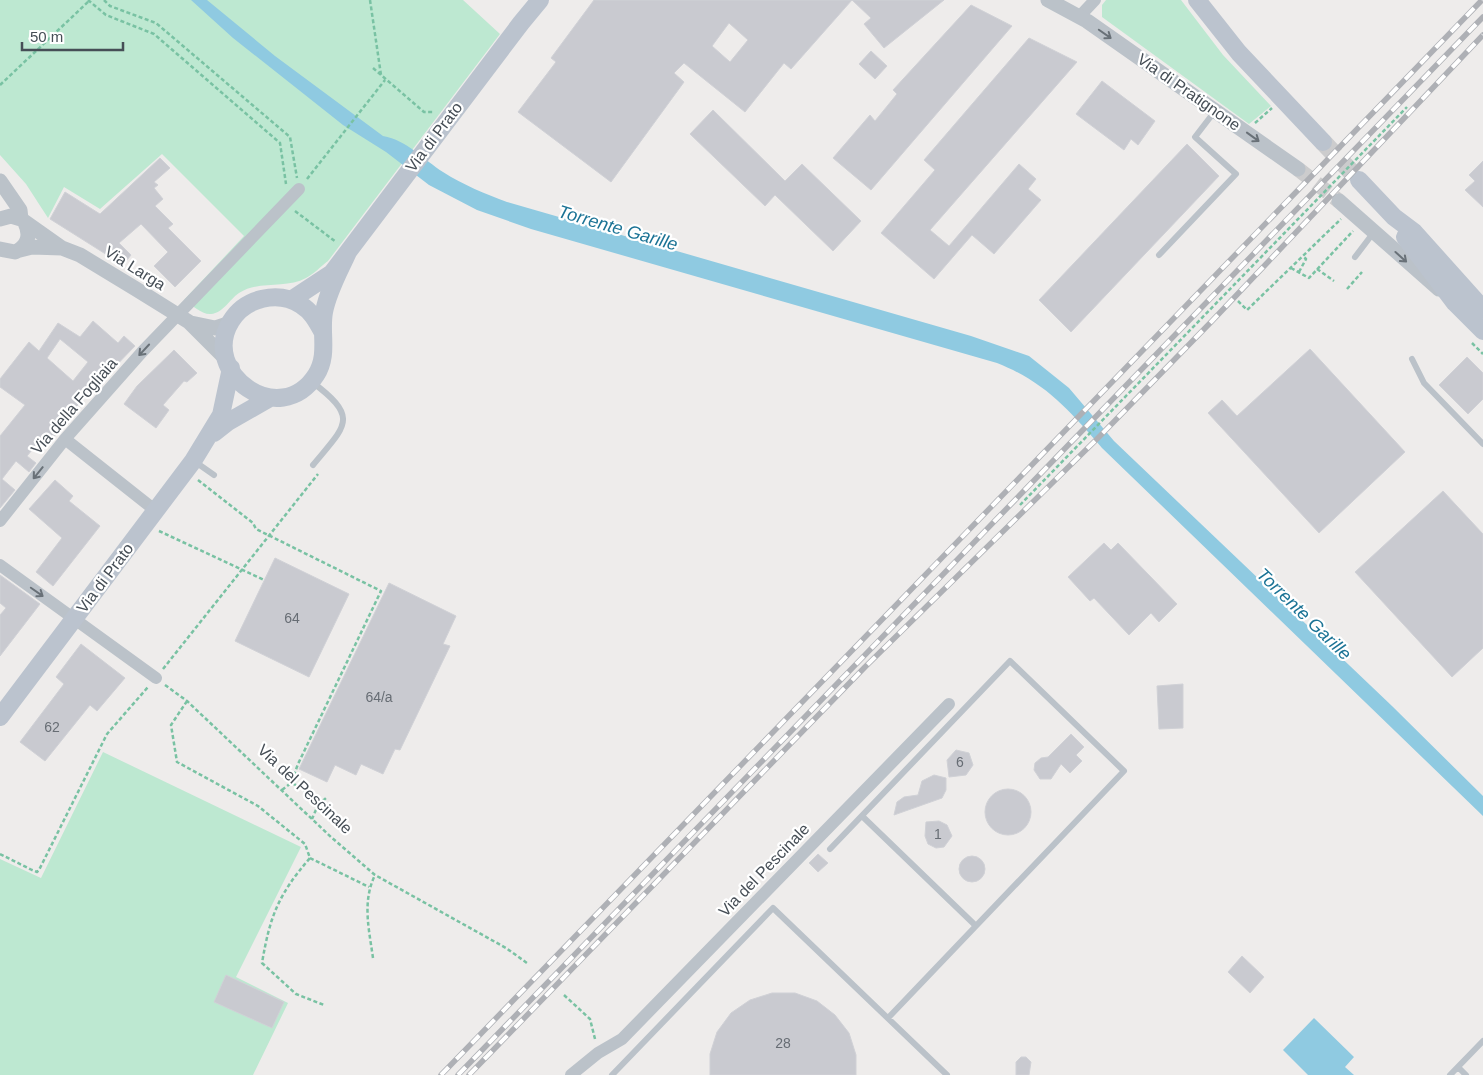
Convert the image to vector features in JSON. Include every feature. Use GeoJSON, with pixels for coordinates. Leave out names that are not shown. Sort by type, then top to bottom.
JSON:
{"type":"FeatureCollection","features":[{"type":"Feature","properties":{"kind":"main road","name":"Via di Prato"},"geometry":{"type":"LineString","coordinates":[[521,23],[535,0]]}},
{"type":"Feature","properties":{"kind":"main road","name":"Via di Prato"},"geometry":{"type":"LineString","coordinates":[[291,300],[332,273],[346,250],[388,200],[442,115],[540,0]]}},
{"type":"Feature","properties":{"kind":"main road"},"geometry":{"type":"LineString","coordinates":[[1197,0],[1240,53],[1323,142]]}},
{"type":"Feature","properties":{"kind":"main road"},"geometry":{"type":"LineString","coordinates":[[1359,180],[1394,217],[1414,232],[1483,309]]}},
{"type":"Feature","properties":{"kind":"main road"},"geometry":{"type":"LineString","coordinates":[[1394,217],[1408,241],[1455,303],[1483,331]]}},
{"type":"Feature","properties":{"kind":"main road","name":"Via di Prato"},"geometry":{"type":"LineString","coordinates":[[208,438],[228,422],[270,398],[292,394],[311,381],[323,358],[322,331],[327,300],[346,250]]}},
{"type":"Feature","properties":{"kind":"main road"},"geometry":{"type":"LineString","coordinates":[[230,323],[235,315],[253,301],[277,297],[291,300],[309,311],[322,331]]}},
{"type":"Feature","properties":{"kind":"main road","name":"Via di Prato"},"geometry":{"type":"LineString","coordinates":[[0,717],[74,618],[160,517],[208,438],[221,415],[229,364],[225,338],[230,323]]}},
{"type":"Feature","properties":{"kind":"main road"},"geometry":{"type":"LineString","coordinates":[[229,364],[235,378],[249,391],[270,398]]}},
{"type":"Feature","properties":{"kind":"street","name":"Via di Pratignone"},"geometry":{"type":"LineString","coordinates":[[1048,0],[1079,17],[1216,110],[1298,169]]}},
{"type":"Feature","properties":{"kind":"street"},"geometry":{"type":"LineString","coordinates":[[1079,17],[1095,0]]}},
{"type":"Feature","properties":{"kind":"street"},"geometry":{"type":"LineString","coordinates":[[0,180],[20,210],[23,221],[28,229],[28,240],[20,250]]}},
{"type":"Feature","properties":{"kind":"street","name":"Via della Fogliaia"},"geometry":{"type":"LineString","coordinates":[[0,521],[65,439],[183,318],[299,189]]}},
{"type":"Feature","properties":{"kind":"street"},"geometry":{"type":"LineString","coordinates":[[0,192],[3,207],[0,219]]}},
{"type":"Feature","properties":{"kind":"street"},"geometry":{"type":"LineString","coordinates":[[1339,202],[1455,303]]}},
{"type":"Feature","properties":{"kind":"street"},"geometry":{"type":"LineString","coordinates":[[0,219],[10,216],[23,221]]}},
{"type":"Feature","properties":{"kind":"street","name":"Via Larga"},"geometry":{"type":"LineString","coordinates":[[23,221],[62,248],[98,265],[183,318],[229,364]]}},
{"type":"Feature","properties":{"kind":"street","name":"Via Larga"},"geometry":{"type":"LineString","coordinates":[[0,249],[9,252],[32,247],[62,248]]}},
{"type":"Feature","properties":{"kind":"street","name":"Via Larga"},"geometry":{"type":"LineString","coordinates":[[183,318],[215,328],[230,323]]}},
{"type":"Feature","properties":{"kind":"street"},"geometry":{"type":"LineString","coordinates":[[65,439],[160,517]]}},
{"type":"Feature","properties":{"kind":"street"},"geometry":{"type":"LineString","coordinates":[[0,565],[156,678]]}},
{"type":"Feature","properties":{"kind":"street","name":"Via del Pescinale"},"geometry":{"type":"LineString","coordinates":[[571,1075],[598,1053],[622,1039],[948,704]]}},
{"type":"Feature","properties":{"kind":"lane"},"geometry":{"type":"LineString","coordinates":[[1159,255],[1236,174],[1195,137],[1216,110]]}},
{"type":"Feature","properties":{"kind":"lane"},"geometry":{"type":"LineString","coordinates":[[1355,257],[1374,232]]}},
{"type":"Feature","properties":{"kind":"lane"},"geometry":{"type":"LineString","coordinates":[[1412,359],[1424,383],[1483,444]]}},
{"type":"Feature","properties":{"kind":"lane"},"geometry":{"type":"LineString","coordinates":[[311,381],[333,398],[344,417],[343,429],[314,465]]}},
{"type":"Feature","properties":{"kind":"lane"},"geometry":{"type":"LineString","coordinates":[[193,461],[214,475]]}},
{"type":"Feature","properties":{"kind":"lane"},"geometry":{"type":"LineString","coordinates":[[830,849],[1010,661],[1124,771],[888,1018]]}},
{"type":"Feature","properties":{"kind":"lane"},"geometry":{"type":"LineString","coordinates":[[862,816],[976,926]]}},
{"type":"Feature","properties":{"kind":"lane"},"geometry":{"type":"LineString","coordinates":[[612,1075],[773,908],[948,1075]]}},
{"type":"Feature","properties":{"kind":"lane"},"geometry":{"type":"LineString","coordinates":[[1450,1075],[1483,1041]]}},
{"type":"Feature","properties":{"kind":"lane"},"geometry":{"type":"LineString","coordinates":[[1458,1067],[1466,1075]]}},
{"type":"Feature","properties":{"kind":"path"},"geometry":{"type":"LineString","coordinates":[[104,0],[110,6],[156,23],[290,137],[299,189]]}},
{"type":"Feature","properties":{"kind":"path"},"geometry":{"type":"LineString","coordinates":[[370,0],[381,77]]}},
{"type":"Feature","properties":{"kind":"path"},"geometry":{"type":"LineString","coordinates":[[0,85],[89,1],[106,14],[154,34],[280,143],[287,202],[346,250]]}},
{"type":"Feature","properties":{"kind":"path"},"geometry":{"type":"LineString","coordinates":[[372,68],[424,112],[442,115]]}},
{"type":"Feature","properties":{"kind":"path"},"geometry":{"type":"LineString","coordinates":[[299,189],[344,135],[385,80]]}},
{"type":"Feature","properties":{"kind":"path"},"geometry":{"type":"LineString","coordinates":[[1020,505],[1407,106]]}},
{"type":"Feature","properties":{"kind":"path"},"geometry":{"type":"LineString","coordinates":[[1250,127],[1273,107]]}},
{"type":"Feature","properties":{"kind":"path"},"geometry":{"type":"LineString","coordinates":[[1238,301],[1247,310],[1342,218]]}},
{"type":"Feature","properties":{"kind":"path"},"geometry":{"type":"LineString","coordinates":[[1291,268],[1309,278],[1354,230]]}},
{"type":"Feature","properties":{"kind":"path"},"geometry":{"type":"LineString","coordinates":[[1299,272],[1306,259],[1303,256]]}},
{"type":"Feature","properties":{"kind":"path"},"geometry":{"type":"LineString","coordinates":[[1317,270],[1334,281]]}},
{"type":"Feature","properties":{"kind":"path"},"geometry":{"type":"LineString","coordinates":[[1347,289],[1362,272]]}},
{"type":"Feature","properties":{"kind":"path"},"geometry":{"type":"LineString","coordinates":[[1234,285],[1244,274]]}},
{"type":"Feature","properties":{"kind":"path"},"geometry":{"type":"LineString","coordinates":[[1212,308],[1222,297]]}},
{"type":"Feature","properties":{"kind":"path"},"geometry":{"type":"LineString","coordinates":[[0,854],[32,870],[37,872],[39,870],[106,734],[156,678],[321,469]]}},
{"type":"Feature","properties":{"kind":"path"},"geometry":{"type":"LineString","coordinates":[[192,487],[198,480],[253,523],[256,529],[381,591],[298,764],[292,783],[282,790]]}},
{"type":"Feature","properties":{"kind":"path"},"geometry":{"type":"LineString","coordinates":[[160,517],[158,530],[264,580]]}},
{"type":"Feature","properties":{"kind":"path","name":"Via del Pescinale"},"geometry":{"type":"LineString","coordinates":[[156,678],[187,701],[312,819],[375,875],[506,948],[527,963]]}},
{"type":"Feature","properties":{"kind":"path"},"geometry":{"type":"LineString","coordinates":[[187,701],[171,725],[177,762],[258,806],[305,844],[310,858],[369,888]]}},
{"type":"Feature","properties":{"kind":"path"},"geometry":{"type":"LineString","coordinates":[[292,783],[302,786],[318,805]]}},
{"type":"Feature","properties":{"kind":"path"},"geometry":{"type":"LineString","coordinates":[[312,819],[318,805],[326,798]]}},
{"type":"Feature","properties":{"kind":"path"},"geometry":{"type":"LineString","coordinates":[[310,858],[291,880],[277,904],[268,928],[262,963],[296,994],[324,1005]]}},
{"type":"Feature","properties":{"kind":"path"},"geometry":{"type":"LineString","coordinates":[[373,958],[366,911],[369,888],[375,875]]}},
{"type":"Feature","properties":{"kind":"path"},"geometry":{"type":"LineString","coordinates":[[564,996],[590,1019],[598,1053]]}},
{"type":"Feature","properties":{"kind":"green space"},"geometry":{"type":"Polygon","coordinates":[[[0,0],[463,0],[500,34],[328,261],[309,276],[298,281],[247,289],[239,293],[219,311],[208,314],[184,300],[244,236],[162,154],[100,209],[64,187],[48,218],[26,184],[0,155],[0,0]]]}},
{"type":"Feature","properties":{"kind":"green space"},"geometry":{"type":"Polygon","coordinates":[[[1106,0],[1181,0],[1223,55],[1271,106],[1249,124],[1102,17],[1102,5],[1106,0]]]}},
{"type":"Feature","properties":{"kind":"green space"},"geometry":{"type":"Polygon","coordinates":[[[103,752],[301,847],[236,977],[288,1003],[253,1075],[0,1075],[0,859],[41,878],[103,752]]]}},
{"type":"Feature","properties":{"kind":"water"},"geometry":{"type":"Polygon","coordinates":[[[191,0],[207,0],[275,56],[383,136],[400,142],[451,177],[483,192],[507,202],[971,336],[1029,356],[1069,388],[1114,441],[1392,706],[1483,796],[1483,816],[1102,448],[1067,409],[1043,388],[1029,379],[997,363],[531,229],[477,210],[429,185],[386,152],[343,125],[233,38],[191,0]]]}},
{"type":"Feature","properties":{"kind":"water"},"geometry":{"type":"Polygon","coordinates":[[[1314,1018],[1354,1057],[1345,1067],[1354,1075],[1308,1075],[1283,1050],[1314,1018]]]}},
{"type":"Feature","properties":{"kind":"building"},"geometry":{"type":"Polygon","coordinates":[[[594,0],[852,0],[791,69],[784,63],[745,112],[684,63],[674,73],[684,82],[611,182],[518,112],[556,62],[551,58],[594,0]],[[729,23],[712,46],[730,62],[748,40],[729,23]]]}},
{"type":"Feature","properties":{"kind":"building"},"geometry":{"type":"Polygon","coordinates":[[[852,0],[944,0],[884,48],[864,24],[871,18],[852,0]]]}},
{"type":"Feature","properties":{"kind":"building"},"geometry":{"type":"Polygon","coordinates":[[[971,5],[1012,26],[871,190],[833,158],[870,115],[875,121],[897,94],[893,90],[971,5]]]}},
{"type":"Feature","properties":{"kind":"building"},"geometry":{"type":"Polygon","coordinates":[[[1029,38],[1077,62],[930,230],[949,246],[1019,164],[1036,179],[1028,189],[1041,200],[994,254],[972,235],[934,279],[881,233],[935,170],[924,160],[1029,38]]]}},
{"type":"Feature","properties":{"kind":"building"},"geometry":{"type":"Polygon","coordinates":[[[871,51],[887,66],[875,79],[859,64],[871,51]]]}},
{"type":"Feature","properties":{"kind":"building"},"geometry":{"type":"Polygon","coordinates":[[[1102,81],[1155,121],[1138,145],[1131,139],[1124,150],[1076,114],[1102,81]]]}},
{"type":"Feature","properties":{"kind":"building"},"geometry":{"type":"Polygon","coordinates":[[[713,110],[785,181],[802,164],[861,221],[833,251],[775,195],[765,206],[690,134],[713,110]]]}},
{"type":"Feature","properties":{"kind":"building"},"geometry":{"type":"Polygon","coordinates":[[[1187,144],[1219,176],[1071,332],[1039,300],[1187,144]]]}},
{"type":"Feature","properties":{"kind":"building"},"geometry":{"type":"Polygon","coordinates":[[[160,158],[170,168],[154,182],[158,185],[154,188],[163,199],[155,206],[173,224],[168,228],[201,261],[175,287],[154,266],[168,252],[141,224],[119,243],[131,255],[123,265],[50,219],[65,192],[100,214],[160,158]]]}},
{"type":"Feature","properties":{"kind":"building"},"geometry":{"type":"Polygon","coordinates":[[[1483,161],[1483,207],[1465,190],[1475,181],[1469,175],[1483,161]]]}},
{"type":"Feature","properties":{"kind":"building"},"geometry":{"type":"Polygon","coordinates":[[[93,321],[118,343],[124,336],[135,346],[75,408],[49,444],[42,438],[27,456],[36,463],[29,472],[16,461],[2,479],[15,490],[0,508],[0,436],[25,405],[0,387],[0,379],[29,342],[39,351],[58,323],[80,337],[93,321]],[[60,339],[47,358],[73,381],[88,362],[60,339]]]}},
{"type":"Feature","properties":{"kind":"building"},"geometry":{"type":"Polygon","coordinates":[[[1310,349],[1405,452],[1319,533],[1208,413],[1222,400],[1237,416],[1310,349]]]}},
{"type":"Feature","properties":{"kind":"building"},"geometry":{"type":"Polygon","coordinates":[[[174,350],[197,373],[187,382],[184,381],[163,405],[169,410],[156,428],[124,404],[137,386],[174,350]]]}},
{"type":"Feature","properties":{"kind":"building"},"geometry":{"type":"Polygon","coordinates":[[[1467,357],[1483,373],[1483,399],[1468,414],[1439,385],[1467,357]]]}},
{"type":"Feature","properties":{"kind":"building"},"geometry":{"type":"Polygon","coordinates":[[[55,480],[73,496],[69,501],[100,526],[53,586],[36,572],[62,538],[29,509],[55,480]]]}},
{"type":"Feature","properties":{"kind":"building"},"geometry":{"type":"Polygon","coordinates":[[[1443,491],[1483,534],[1483,648],[1452,677],[1355,572],[1443,491]]]}},
{"type":"Feature","properties":{"kind":"building"},"geometry":{"type":"Polygon","coordinates":[[[1104,543],[1111,550],[1118,543],[1177,604],[1159,622],[1151,613],[1129,635],[1094,598],[1090,601],[1068,577],[1104,543]]]}},
{"type":"Feature","properties":{"kind":"building"},"geometry":{"type":"Polygon","coordinates":[[[275,558],[349,594],[309,677],[235,641],[275,558]]]}},
{"type":"Feature","properties":{"kind":"building"},"geometry":{"type":"Polygon","coordinates":[[[0,575],[40,604],[0,656],[0,615],[6,608],[0,603],[0,575]]]}},
{"type":"Feature","properties":{"kind":"building"},"geometry":{"type":"Polygon","coordinates":[[[389,583],[456,616],[443,644],[450,646],[400,750],[395,749],[383,774],[361,764],[356,775],[335,765],[327,782],[299,769],[389,583]]]}},
{"type":"Feature","properties":{"kind":"building"},"geometry":{"type":"Polygon","coordinates":[[[81,644],[125,678],[97,711],[90,705],[45,761],[20,742],[64,684],[56,677],[81,644]]]}},
{"type":"Feature","properties":{"kind":"building"},"geometry":{"type":"Polygon","coordinates":[[[1183,684],[1183,728],[1159,729],[1157,686],[1183,684]]]}},
{"type":"Feature","properties":{"kind":"building"},"geometry":{"type":"Polygon","coordinates":[[[1071,734],[1084,747],[1076,755],[1082,761],[1070,773],[1061,764],[1051,779],[1040,779],[1034,770],[1035,763],[1041,758],[1048,757],[1071,734]]]}},
{"type":"Feature","properties":{"kind":"building"},"geometry":{"type":"Polygon","coordinates":[[[956,750],[969,753],[973,765],[966,775],[949,777],[947,760],[956,750]]]}},
{"type":"Feature","properties":{"kind":"building"},"geometry":{"type":"Polygon","coordinates":[[[934,775],[946,778],[946,790],[942,798],[894,815],[897,802],[904,797],[918,795],[922,781],[934,775]]]}},
{"type":"Feature","properties":{"kind":"building"},"geometry":{"type":"Polygon","coordinates":[[[1008,789],[1021,793],[1027,799],[1031,812],[1027,825],[1021,831],[1008,835],[995,831],[989,825],[985,812],[989,799],[995,793],[1008,789]]]}},
{"type":"Feature","properties":{"kind":"building"},"geometry":{"type":"Polygon","coordinates":[[[939,821],[947,825],[952,836],[944,847],[936,848],[928,844],[925,836],[926,822],[939,821]]]}},
{"type":"Feature","properties":{"kind":"building"},"geometry":{"type":"Polygon","coordinates":[[[818,854],[828,863],[818,872],[809,863],[818,854]]]}},
{"type":"Feature","properties":{"kind":"building"},"geometry":{"type":"Polygon","coordinates":[[[972,856],[981,860],[985,869],[981,878],[972,882],[963,878],[959,869],[963,860],[972,856]]]}},
{"type":"Feature","properties":{"kind":"building"},"geometry":{"type":"Polygon","coordinates":[[[1242,956],[1264,977],[1250,993],[1228,972],[1242,956]]]}},
{"type":"Feature","properties":{"kind":"building"},"geometry":{"type":"Polygon","coordinates":[[[226,975],[284,1002],[272,1028],[214,1002],[226,975]]]}},
{"type":"Feature","properties":{"kind":"building"},"geometry":{"type":"Polygon","coordinates":[[[772,993],[795,993],[817,1001],[835,1015],[849,1033],[856,1055],[856,1075],[710,1075],[710,1054],[717,1032],[731,1013],[750,1000],[772,993]]]}},
{"type":"Feature","properties":{"kind":"building"},"geometry":{"type":"Polygon","coordinates":[[[1021,1057],[1026,1057],[1031,1062],[1029,1075],[1016,1075],[1016,1062],[1021,1057]]]}},
{"type":"Feature","properties":{"kind":"tunnel"},"geometry":{"type":"LineString","coordinates":[[1323,142],[1359,180]]}},
{"type":"Feature","properties":{"kind":"tunnel"},"geometry":{"type":"LineString","coordinates":[[1298,169],[1339,201]]}},
{"type":"Feature","properties":{"kind":"railway"},"geometry":{"type":"LineString","coordinates":[[441,1075],[1482,0]]}},
{"type":"Feature","properties":{"kind":"railway"},"geometry":{"type":"LineString","coordinates":[[458,1075],[1483,17]]}},
{"type":"Feature","properties":{"kind":"railway"},"geometry":{"type":"LineString","coordinates":[[469,1075],[865,667],[1099,437],[1212,321],[1483,35]]}},
{"type":"Feature","properties":{"kind":"water label","name":"Torrente Garille"},"geometry":{"type":"Point","coordinates":[618,228]}},
{"type":"Feature","properties":{"kind":"water label","name":"Torrente Garille"},"geometry":{"type":"Point","coordinates":[1304,614]}}]}
